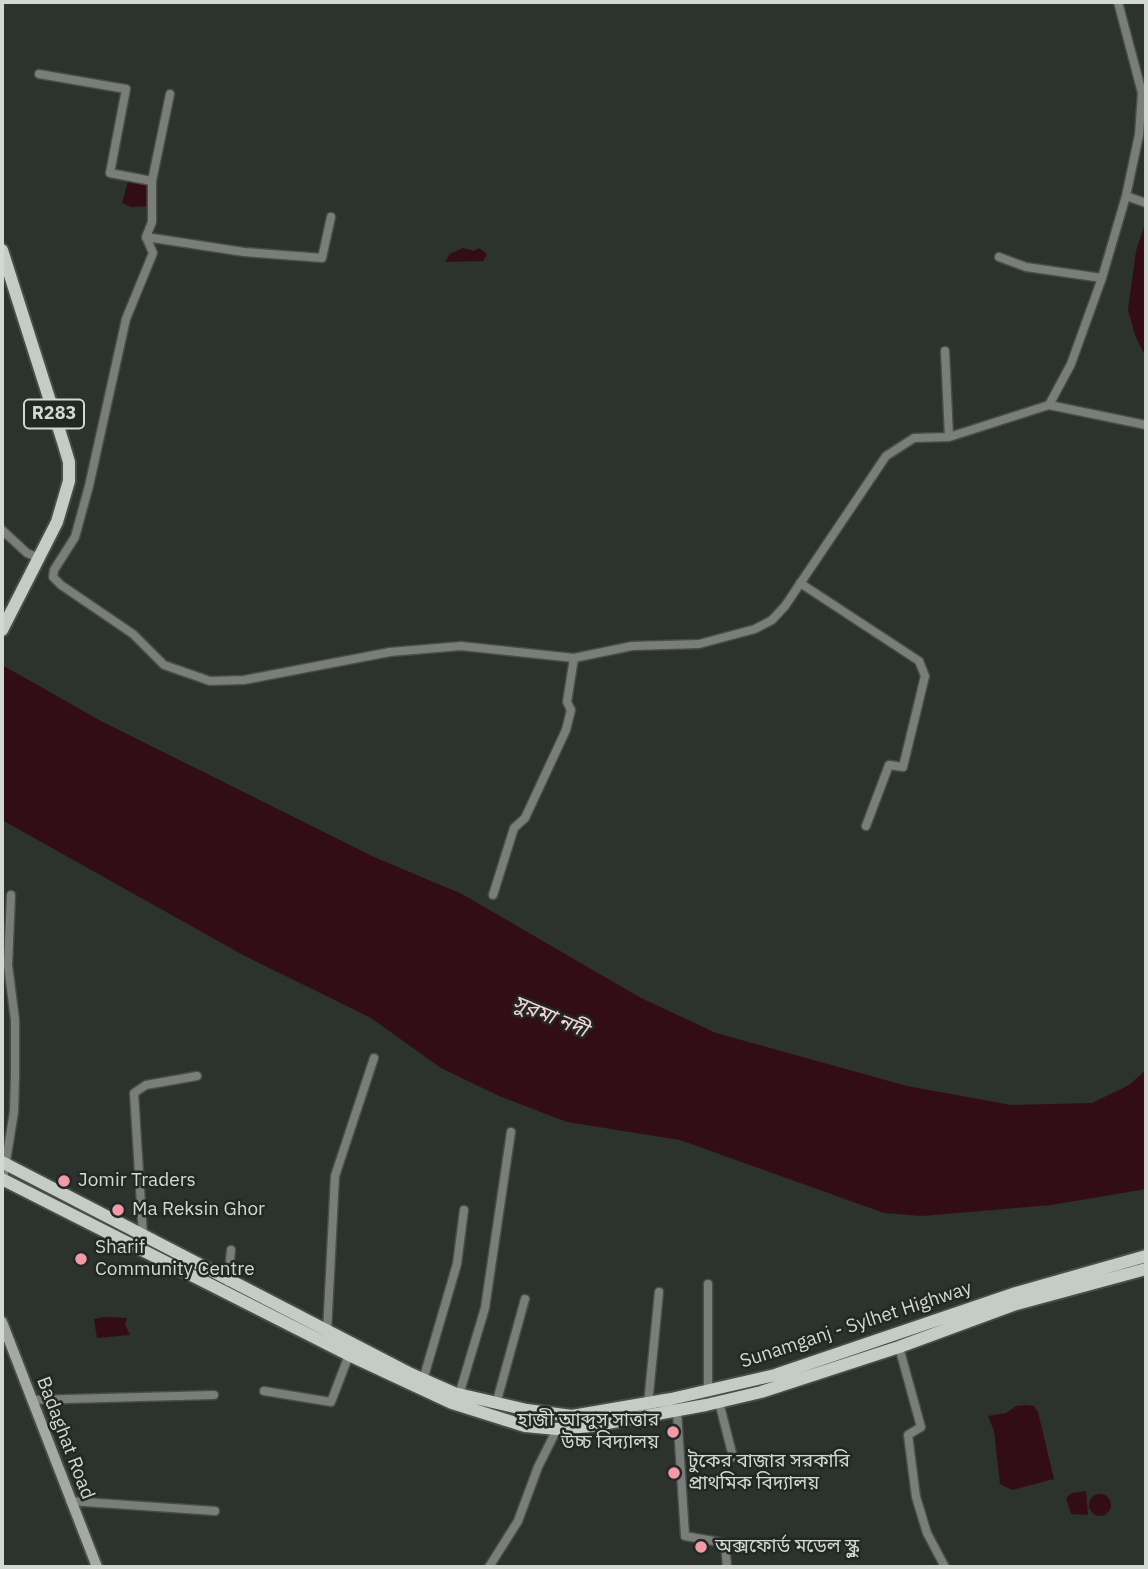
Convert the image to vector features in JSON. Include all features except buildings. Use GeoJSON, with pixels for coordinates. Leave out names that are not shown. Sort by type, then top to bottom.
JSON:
{"type":"FeatureCollection","features":[{"type":"Feature","properties":{"kind":"main road","name":"R283"},"geometry":{"type":"LineString","coordinates":[[2,250],[69,462],[64,501],[39,558],[2,630]]}},
{"type":"Feature","properties":{"kind":"main road","name":"Sunamganj - Sylhet Highway"},"geometry":{"type":"LineString","coordinates":[[4,1163],[228,1282],[423,1380],[459,1395],[496,1404],[572,1416],[708,1391],[845,1353],[1016,1293],[1102,1275]]}},
{"type":"Feature","properties":{"kind":"main road","name":"Sunamganj - Sylhet Highway"},"geometry":{"type":"LineString","coordinates":[[2,1179],[349,1355],[452,1403],[525,1426],[557,1429],[591,1426],[719,1402],[899,1347],[1102,1275],[1146,1256]]}},
{"type":"Feature","properties":{"kind":"main road"},"geometry":{"type":"LineString","coordinates":[[82,1220],[88,1208]]}},
{"type":"Feature","properties":{"kind":"main road"},"geometry":{"type":"LineString","coordinates":[[1102,1275],[1146,1269]]}},
{"type":"Feature","properties":{"kind":"main road","name":"Badaghat Road"},"geometry":{"type":"LineString","coordinates":[[2,1322],[97,1567]]}},
{"type":"Feature","properties":{"kind":"street"},"geometry":{"type":"LineString","coordinates":[[1049,405],[1071,364],[1102,278],[1126,196],[1139,135],[1142,93],[1118,2]]}},
{"type":"Feature","properties":{"kind":"street"},"geometry":{"type":"LineString","coordinates":[[39,74],[126,89],[110,173],[152,181]]}},
{"type":"Feature","properties":{"kind":"street"},"geometry":{"type":"LineString","coordinates":[[170,94],[152,181],[152,222],[146,237],[153,253],[126,319],[75,537],[54,570],[53,577],[133,634],[164,665],[210,681],[244,680],[390,652],[461,646],[574,658],[632,646],[699,644],[755,629],[772,620],[886,456],[914,438],[949,436],[1049,405],[1146,425]]}},
{"type":"Feature","properties":{"kind":"street"},"geometry":{"type":"LineString","coordinates":[[1126,196],[1146,203]]}},
{"type":"Feature","properties":{"kind":"street"},"geometry":{"type":"LineString","coordinates":[[146,237],[244,252],[322,258],[331,217]]}},
{"type":"Feature","properties":{"kind":"street"},"geometry":{"type":"LineString","coordinates":[[999,257],[1026,267],[1102,278]]}},
{"type":"Feature","properties":{"kind":"street"},"geometry":{"type":"LineString","coordinates":[[944,351],[949,436]]}},
{"type":"Feature","properties":{"kind":"street"},"geometry":{"type":"LineString","coordinates":[[2,530],[27,553],[39,558]]}},
{"type":"Feature","properties":{"kind":"street"},"geometry":{"type":"LineString","coordinates":[[800,583],[919,661],[925,676],[903,767],[889,765],[866,826]]}},
{"type":"Feature","properties":{"kind":"street"},"geometry":{"type":"LineString","coordinates":[[493,895],[514,828],[525,818],[566,730],[571,710],[567,702],[574,658]]}},
{"type":"Feature","properties":{"kind":"street"},"geometry":{"type":"LineString","coordinates":[[2,1179],[15,1076],[15,1020],[8,965],[11,895]]}},
{"type":"Feature","properties":{"kind":"street"},"geometry":{"type":"LineString","coordinates":[[327,1332],[335,1176],[374,1058]]}},
{"type":"Feature","properties":{"kind":"street"},"geometry":{"type":"LineString","coordinates":[[143,1236],[134,1093],[146,1086],[197,1076]]}},
{"type":"Feature","properties":{"kind":"street"},"geometry":{"type":"LineString","coordinates":[[459,1395],[485,1308],[511,1132]]}},
{"type":"Feature","properties":{"kind":"street"},"geometry":{"type":"LineString","coordinates":[[423,1380],[457,1264],[464,1210]]}},
{"type":"Feature","properties":{"kind":"street"},"geometry":{"type":"LineString","coordinates":[[228,1282],[231,1250]]}},
{"type":"Feature","properties":{"kind":"street"},"geometry":{"type":"LineString","coordinates":[[708,1284],[708,1391]]}},
{"type":"Feature","properties":{"kind":"street"},"geometry":{"type":"LineString","coordinates":[[648,1404],[659,1292]]}},
{"type":"Feature","properties":{"kind":"street"},"geometry":{"type":"LineString","coordinates":[[496,1404],[525,1300]]}},
{"type":"Feature","properties":{"kind":"street"},"geometry":{"type":"LineString","coordinates":[[899,1347],[921,1427],[908,1435],[916,1497],[928,1533],[945,1567]]}},
{"type":"Feature","properties":{"kind":"street"},"geometry":{"type":"LineString","coordinates":[[264,1391],[331,1402],[349,1355]]}},
{"type":"Feature","properties":{"kind":"street"},"geometry":{"type":"LineString","coordinates":[[31,1400],[214,1395]]}},
{"type":"Feature","properties":{"kind":"street"},"geometry":{"type":"LineString","coordinates":[[719,1402],[733,1457]]}},
{"type":"Feature","properties":{"kind":"street"},"geometry":{"type":"LineString","coordinates":[[677,1411],[685,1536],[725,1543],[727,1567]]}},
{"type":"Feature","properties":{"kind":"street"},"geometry":{"type":"LineString","coordinates":[[489,1567],[518,1521],[538,1467],[557,1429]]}},
{"type":"Feature","properties":{"kind":"street"},"geometry":{"type":"LineString","coordinates":[[70,1501],[215,1511]]}},
{"type":"Feature","properties":{"kind":"water"},"geometry":{"type":"Polygon","coordinates":[[[128,181],[146,183],[150,189],[149,206],[131,207],[122,203],[128,181]]]}},
{"type":"Feature","properties":{"kind":"water"},"geometry":{"type":"Polygon","coordinates":[[[1146,221],[1146,357],[1136,338],[1128,310],[1136,251],[1146,221]]]}},
{"type":"Feature","properties":{"kind":"water"},"geometry":{"type":"Polygon","coordinates":[[[463,248],[474,251],[479,248],[487,254],[483,261],[445,262],[450,254],[463,248]]]}},
{"type":"Feature","properties":{"kind":"water","name":"সুরমা নদী"},"geometry":{"type":"Polygon","coordinates":[[[2,665],[101,721],[374,857],[462,894],[641,998],[716,1033],[907,1086],[1011,1105],[1092,1103],[1129,1085],[1146,1070],[1146,1189],[1051,1205],[922,1216],[884,1213],[680,1140],[567,1122],[499,1096],[441,1068],[371,1018],[243,955],[2,820],[2,665]]]}},
{"type":"Feature","properties":{"kind":"water"},"geometry":{"type":"Polygon","coordinates":[[[127,1318],[125,1324],[130,1335],[97,1338],[94,1319],[127,1318]]]}},
{"type":"Feature","properties":{"kind":"water"},"geometry":{"type":"Polygon","coordinates":[[[1016,1406],[1034,1406],[1038,1412],[1054,1479],[1012,1490],[1000,1484],[994,1431],[988,1416],[1006,1413],[1016,1406]]]}},
{"type":"Feature","properties":{"kind":"water"},"geometry":{"type":"Polygon","coordinates":[[[1086,1491],[1088,1515],[1071,1514],[1066,1498],[1072,1493],[1086,1491]]]}},
{"type":"Feature","properties":{"kind":"water"},"geometry":{"type":"Polygon","coordinates":[[[1100,1494],[1110,1501],[1111,1505],[1104,1515],[1100,1516],[1090,1509],[1089,1505],[1096,1495],[1100,1494]]]}},
{"type":"Feature","properties":{"kind":"place","name":"Jomir Traders"},"geometry":{"type":"Point","coordinates":[64,1181]}},
{"type":"Feature","properties":{"kind":"place","name":"Ma Reksin Ghor"},"geometry":{"type":"Point","coordinates":[118,1210]}},
{"type":"Feature","properties":{"kind":"place","name":"Sharif Community Centre"},"geometry":{"type":"Point","coordinates":[81,1259]}},
{"type":"Feature","properties":{"kind":"place","name":"হাজী আব্দুস সাত্তার উচ্চ বিদ্যালয়"},"geometry":{"type":"Point","coordinates":[673,1432]}},
{"type":"Feature","properties":{"kind":"place","name":"টুকের বাজার সরকারি প্রাথমিক বিদ্যালয়"},"geometry":{"type":"Point","coordinates":[674,1473]}},
{"type":"Feature","properties":{"kind":"place","name":"অক্সফোর্ড মডেল স্কুল"},"geometry":{"type":"Point","coordinates":[701,1547]}}]}
